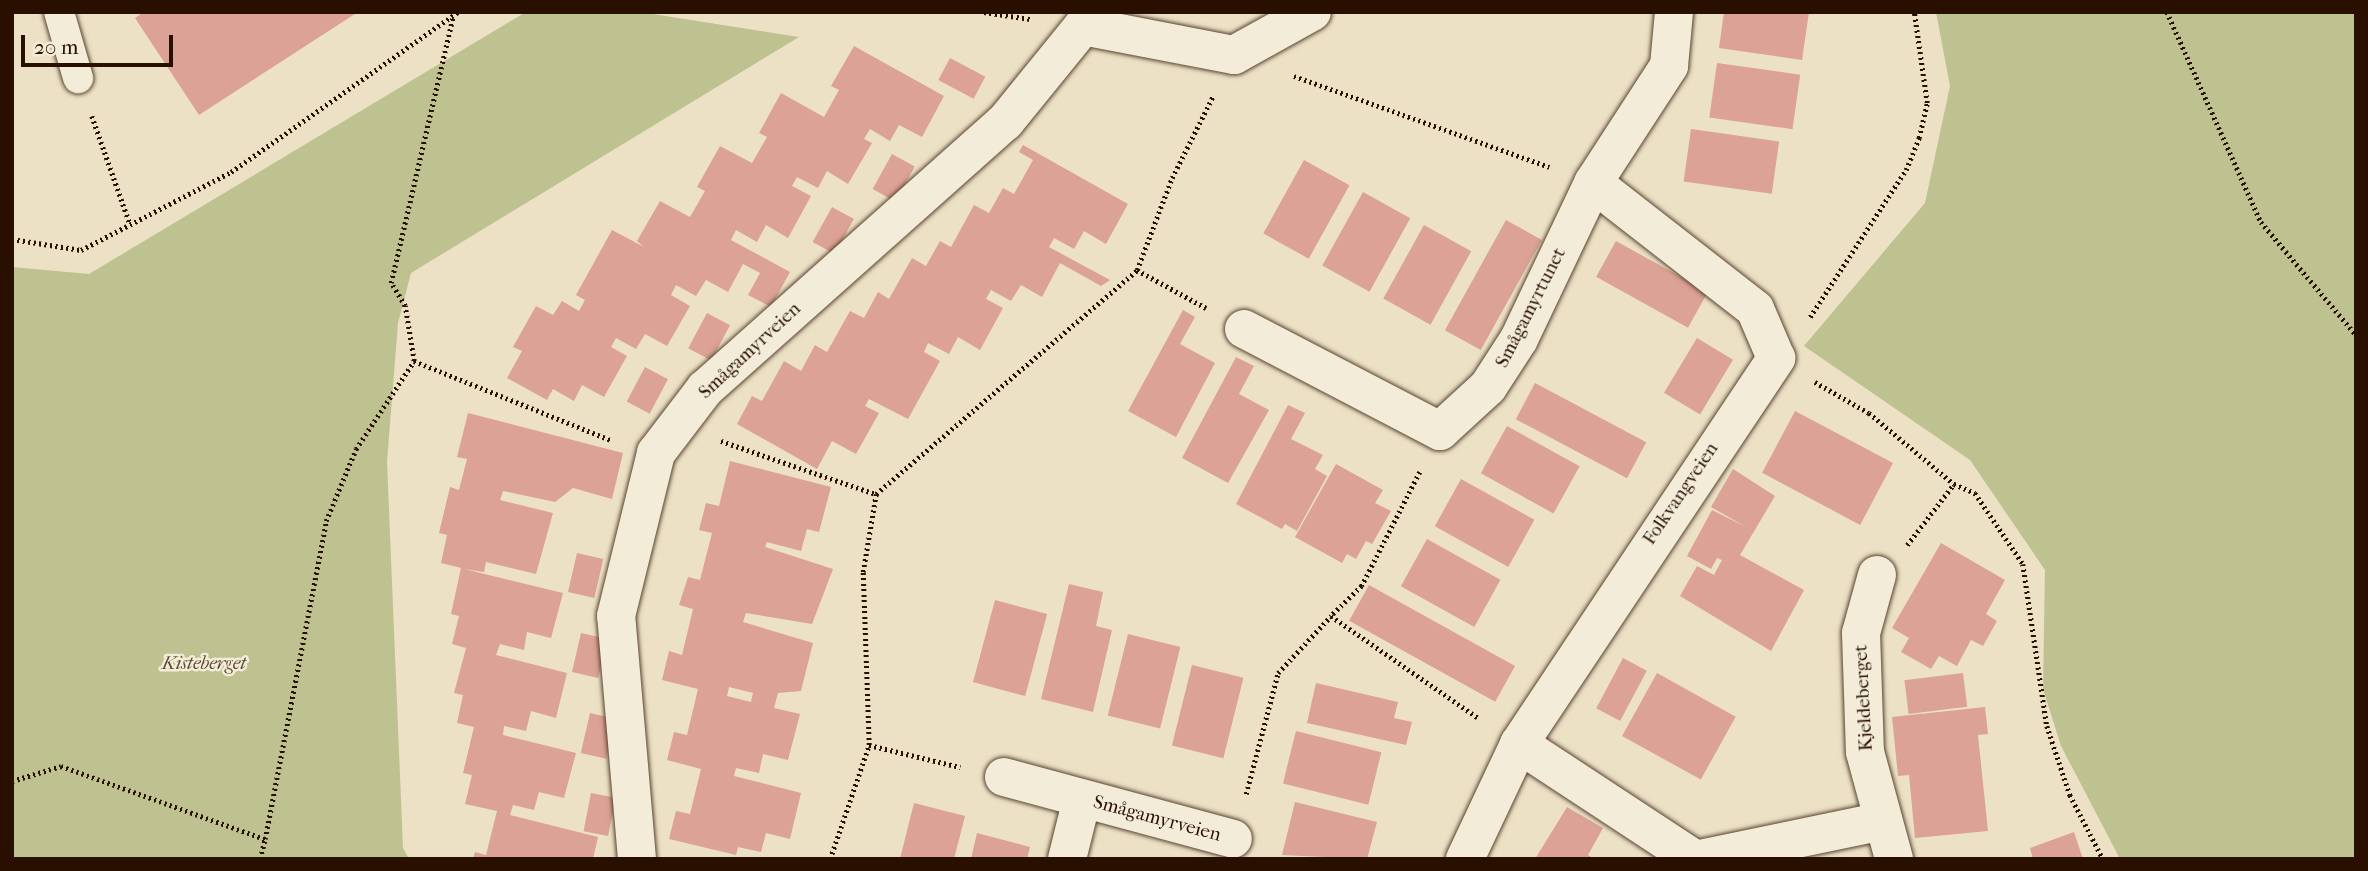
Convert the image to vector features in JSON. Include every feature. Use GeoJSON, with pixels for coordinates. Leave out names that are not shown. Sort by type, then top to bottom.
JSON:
{"type":"FeatureCollection","features":[{"type":"Feature","properties":{"kind":"street"},"geometry":{"type":"LineString","coordinates":[[1234,54],[1312,12]]}},
{"type":"Feature","properties":{"kind":"street","name":"Smågamyrtunet"},"geometry":{"type":"LineString","coordinates":[[1440,431],[1488,387],[1519,339],[1593,183],[1669,66],[1674,12]]}},
{"type":"Feature","properties":{"kind":"street","name":"Smågamyrveien"},"geometry":{"type":"LineString","coordinates":[[637,859],[616,616],[656,453],[705,389],[1005,121],[1083,26],[1234,54]]}},
{"type":"Feature","properties":{"kind":"street"},"geometry":{"type":"LineString","coordinates":[[1593,183],[1755,309],[1776,358]]}},
{"type":"Feature","properties":{"kind":"street"},"geometry":{"type":"LineString","coordinates":[[1244,329],[1440,431]]}},
{"type":"Feature","properties":{"kind":"street","name":"Folkvangveien"},"geometry":{"type":"LineString","coordinates":[[1465,859],[1519,744],[1776,358]]}},
{"type":"Feature","properties":{"kind":"street","name":"Kjeldeberget"},"geometry":{"type":"LineString","coordinates":[[1877,575],[1861,633],[1865,752],[1894,859]]}},
{"type":"Feature","properties":{"kind":"street"},"geometry":{"type":"LineString","coordinates":[[1519,744],[1694,859]]}},
{"type":"Feature","properties":{"kind":"street","name":"Smågamyrveien"},"geometry":{"type":"LineString","coordinates":[[1004,777],[1233,839]]}},
{"type":"Feature","properties":{"kind":"street","name":"Smågamyrveien"},"geometry":{"type":"LineString","coordinates":[[1066,859],[1082,799]]}},
{"type":"Feature","properties":{"kind":"street"},"geometry":{"type":"LineString","coordinates":[[1700,859],[1884,821]]}},
{"type":"Feature","properties":{"kind":"lane"},"geometry":{"type":"LineString","coordinates":[[59,12],[78,78]]}},
{"type":"Feature","properties":{"kind":"path"},"geometry":{"type":"LineString","coordinates":[[12,239],[81,250],[231,172],[458,12]]}},
{"type":"Feature","properties":{"kind":"path"},"geometry":{"type":"LineString","coordinates":[[1914,12],[1927,103],[1919,138],[1906,170],[1832,290],[1776,358],[1869,413],[1954,484],[1975,493],[2023,564],[2047,726],[2070,795],[2103,859]]}},
{"type":"Feature","properties":{"kind":"path"},"geometry":{"type":"LineString","coordinates":[[2167,12],[2261,222],[2356,335]]}},
{"type":"Feature","properties":{"kind":"path"},"geometry":{"type":"LineString","coordinates":[[260,859],[326,521],[356,449],[414,361],[405,306],[391,283],[453,17]]}},
{"type":"Feature","properties":{"kind":"path"},"geometry":{"type":"LineString","coordinates":[[830,859],[869,744],[863,572],[876,494],[1137,270],[1172,178],[1234,54],[1593,183]]}},
{"type":"Feature","properties":{"kind":"path"},"geometry":{"type":"LineString","coordinates":[[78,78],[130,224]]}},
{"type":"Feature","properties":{"kind":"path"},"geometry":{"type":"LineString","coordinates":[[1137,270],[1244,329]]}},
{"type":"Feature","properties":{"kind":"path"},"geometry":{"type":"LineString","coordinates":[[414,361],[477,390],[656,453]]}},
{"type":"Feature","properties":{"kind":"path"},"geometry":{"type":"LineString","coordinates":[[682,420],[720,440],[876,494]]}},
{"type":"Feature","properties":{"kind":"path"},"geometry":{"type":"LineString","coordinates":[[1233,839],[1278,673],[1362,586],[1440,431]]}},
{"type":"Feature","properties":{"kind":"path"},"geometry":{"type":"LineString","coordinates":[[1877,575],[1918,534],[1954,484]]}},
{"type":"Feature","properties":{"kind":"path"},"geometry":{"type":"LineString","coordinates":[[1331,616],[1519,744]]}},
{"type":"Feature","properties":{"kind":"path"},"geometry":{"type":"LineString","coordinates":[[869,744],[1004,777]]}},
{"type":"Feature","properties":{"kind":"path"},"geometry":{"type":"LineString","coordinates":[[12,781],[61,766],[265,839]]}},
{"type":"Feature","properties":{"kind":"green space","name":"Kisteberget"},"geometry":{"type":"Polygon","coordinates":[[[526,12],[640,12],[799,37],[411,273],[398,323],[387,462],[403,848],[409,859],[12,859],[12,267],[89,274],[526,12]]]}},
{"type":"Feature","properties":{"kind":"green space"},"geometry":{"type":"Polygon","coordinates":[[[1936,12],[2356,12],[2356,859],[2120,859],[2061,746],[2043,689],[2045,570],[1970,460],[1804,346],[1925,203],[1950,86],[1936,12]]]}},
{"type":"Feature","properties":{"kind":"building"},"geometry":{"type":"Polygon","coordinates":[[[144,12],[358,12],[199,115],[135,18],[144,12]]]}},
{"type":"Feature","properties":{"kind":"building"},"geometry":{"type":"Polygon","coordinates":[[[1724,12],[1809,12],[1802,60],[1719,48],[1724,12]]]}},
{"type":"Feature","properties":{"kind":"building"},"geometry":{"type":"Polygon","coordinates":[[[854,46],[944,96],[922,137],[899,125],[890,141],[870,129],[864,139],[872,143],[848,184],[827,171],[818,188],[797,177],[792,186],[811,196],[788,238],[766,225],[757,242],[736,230],[731,240],[790,272],[771,307],[748,295],[760,273],[743,264],[728,292],[706,280],[696,296],[676,285],[671,295],[690,306],[667,346],[645,334],[636,349],[616,338],[611,347],[627,356],[604,397],[582,385],[574,401],[553,389],[547,400],[507,378],[522,351],[513,347],[536,306],[553,315],[562,301],[579,311],[585,300],[576,295],[612,230],[644,247],[637,241],[660,201],[690,217],[705,191],[697,187],[720,146],[752,163],[767,137],[759,133],[781,93],[824,117],[839,90],[831,86],[854,46]]]}},
{"type":"Feature","properties":{"kind":"building"},"geometry":{"type":"Polygon","coordinates":[[[950,58],[985,77],[974,99],[938,80],[950,58]]]}},
{"type":"Feature","properties":{"kind":"building"},"geometry":{"type":"Polygon","coordinates":[[[1717,63],[1800,75],[1793,129],[1709,117],[1717,63]]]}},
{"type":"Feature","properties":{"kind":"building"},"geometry":{"type":"Polygon","coordinates":[[[1691,129],[1779,141],[1772,194],[1684,181],[1691,129]]]}},
{"type":"Feature","properties":{"kind":"building"},"geometry":{"type":"Polygon","coordinates":[[[1023,145],[1128,204],[1106,244],[1084,231],[1074,249],[1054,238],[1049,247],[1110,280],[1101,286],[1060,263],[1042,297],[1021,285],[1011,301],[991,290],[986,299],[1003,308],[980,350],[958,337],[949,354],[928,343],[924,352],[940,361],[908,419],[869,399],[865,406],[879,413],[856,454],[832,441],[817,469],[737,424],[752,396],[762,401],[784,361],[801,371],[815,345],[827,352],[850,311],[864,318],[878,292],[889,299],[912,258],[926,266],[940,241],[951,247],[974,205],[989,213],[1003,188],[1014,194],[1033,160],[1019,152],[1023,145]]]}},
{"type":"Feature","properties":{"kind":"building"},"geometry":{"type":"Polygon","coordinates":[[[892,154],[915,167],[895,202],[873,189],[892,154]]]}},
{"type":"Feature","properties":{"kind":"building"},"geometry":{"type":"Polygon","coordinates":[[[1304,160],[1349,185],[1309,259],[1263,233],[1304,160]]]}},
{"type":"Feature","properties":{"kind":"building"},"geometry":{"type":"Polygon","coordinates":[[[1363,192],[1410,218],[1370,292],[1322,265],[1363,192]]]}},
{"type":"Feature","properties":{"kind":"building"},"geometry":{"type":"Polygon","coordinates":[[[832,207],[854,219],[834,254],[813,242],[832,207]]]}},
{"type":"Feature","properties":{"kind":"building"},"geometry":{"type":"Polygon","coordinates":[[[1506,220],[1542,240],[1481,350],[1445,330],[1506,220]]]}},
{"type":"Feature","properties":{"kind":"building"},"geometry":{"type":"Polygon","coordinates":[[[1424,225],[1471,251],[1431,325],[1383,298],[1424,225]]]}},
{"type":"Feature","properties":{"kind":"building"},"geometry":{"type":"Polygon","coordinates":[[[1616,241],[1708,292],[1688,328],[1596,277],[1616,241]]]}},
{"type":"Feature","properties":{"kind":"building"},"geometry":{"type":"Polygon","coordinates":[[[1183,310],[1195,317],[1180,344],[1215,363],[1176,437],[1128,411],[1183,310]]]}},
{"type":"Feature","properties":{"kind":"building"},"geometry":{"type":"Polygon","coordinates":[[[707,313],[730,325],[711,361],[688,348],[707,313]]]}},
{"type":"Feature","properties":{"kind":"building"},"geometry":{"type":"Polygon","coordinates":[[[1697,338],[1733,360],[1700,414],[1664,393],[1697,338]]]}},
{"type":"Feature","properties":{"kind":"building"},"geometry":{"type":"Polygon","coordinates":[[[1236,357],[1254,366],[1239,394],[1269,410],[1228,483],[1182,458],[1236,357]]]}},
{"type":"Feature","properties":{"kind":"building"},"geometry":{"type":"Polygon","coordinates":[[[645,367],[668,379],[650,414],[627,401],[645,367]]]}},
{"type":"Feature","properties":{"kind":"building"},"geometry":{"type":"Polygon","coordinates":[[[1535,383],[1646,442],[1627,478],[1516,419],[1535,383]]]}},
{"type":"Feature","properties":{"kind":"building"},"geometry":{"type":"Polygon","coordinates":[[[1288,405],[1305,413],[1291,439],[1323,455],[1315,469],[1327,476],[1297,531],[1285,524],[1282,529],[1236,504],[1288,405]]]}},
{"type":"Feature","properties":{"kind":"building"},"geometry":{"type":"Polygon","coordinates":[[[1795,411],[1893,463],[1860,525],[1762,473],[1795,411]]]}},
{"type":"Feature","properties":{"kind":"building"},"geometry":{"type":"Polygon","coordinates":[[[468,413],[623,453],[612,499],[573,488],[555,502],[503,491],[500,500],[553,513],[536,574],[486,562],[484,572],[464,569],[563,593],[551,638],[527,632],[524,650],[500,644],[496,655],[567,673],[556,718],[531,711],[526,731],[504,726],[503,735],[576,753],[564,798],[539,792],[534,810],[513,805],[510,815],[598,837],[593,859],[473,859],[475,852],[486,855],[497,811],[465,804],[472,775],[463,773],[474,727],[457,723],[463,695],[454,693],[466,648],[452,644],[459,616],[451,614],[461,568],[441,563],[447,535],[439,533],[450,487],[459,490],[467,459],[457,457],[468,413]]]}},
{"type":"Feature","properties":{"kind":"building"},"geometry":{"type":"Polygon","coordinates":[[[1507,426],[1580,466],[1553,513],[1481,473],[1507,426]]]}},
{"type":"Feature","properties":{"kind":"building"},"geometry":{"type":"Polygon","coordinates":[[[730,461],[831,487],[819,532],[807,529],[801,551],[767,542],[765,547],[833,569],[812,624],[746,613],[743,622],[813,643],[801,691],[778,693],[774,708],[800,714],[788,760],[763,754],[759,773],[736,768],[734,776],[801,793],[790,839],[766,833],[761,852],[738,847],[736,855],[669,839],[676,811],[690,814],[701,769],[667,760],[674,732],[687,735],[698,689],[662,680],[669,651],[682,655],[693,609],[679,605],[688,577],[700,580],[712,533],[699,530],[706,503],[719,506],[730,461]],[[729,687],[727,696],[751,702],[753,693],[729,687]]]}},
{"type":"Feature","properties":{"kind":"building"},"geometry":{"type":"Polygon","coordinates":[[[1336,464],[1383,490],[1375,503],[1391,511],[1372,544],[1366,541],[1356,559],[1347,554],[1342,563],[1295,537],[1336,464]]]}},
{"type":"Feature","properties":{"kind":"building"},"geometry":{"type":"Polygon","coordinates":[[[1733,469],[1775,496],[1740,555],[1804,590],[1771,651],[1680,596],[1697,566],[1714,575],[1722,560],[1717,558],[1711,569],[1687,556],[1712,510],[1746,527],[1711,507],[1733,469]]]}},
{"type":"Feature","properties":{"kind":"building"},"geometry":{"type":"Polygon","coordinates":[[[1461,479],[1534,520],[1508,567],[1435,526],[1461,479]]]}},
{"type":"Feature","properties":{"kind":"building"},"geometry":{"type":"Polygon","coordinates":[[[1427,539],[1500,580],[1474,627],[1401,586],[1427,539]]]}},
{"type":"Feature","properties":{"kind":"building"},"geometry":{"type":"Polygon","coordinates":[[[1941,543],[2005,580],[1986,614],[1997,621],[1983,646],[1971,640],[1957,666],[1939,656],[1931,669],[1901,652],[1909,638],[1892,628],[1941,543]]]}},
{"type":"Feature","properties":{"kind":"building"},"geometry":{"type":"Polygon","coordinates":[[[577,553],[603,559],[594,598],[568,592],[577,553]]]}},
{"type":"Feature","properties":{"kind":"building"},"geometry":{"type":"Polygon","coordinates":[[[1069,584],[1103,592],[1096,626],[1112,630],[1093,712],[1041,699],[1069,584]]]}},
{"type":"Feature","properties":{"kind":"building"},"geometry":{"type":"Polygon","coordinates":[[[1369,585],[1515,666],[1495,702],[1349,621],[1369,585]]]}},
{"type":"Feature","properties":{"kind":"building"},"geometry":{"type":"Polygon","coordinates":[[[995,600],[1047,614],[1025,696],[973,682],[995,600]]]}},
{"type":"Feature","properties":{"kind":"building"},"geometry":{"type":"Polygon","coordinates":[[[581,633],[607,639],[598,678],[572,672],[581,633]]]}},
{"type":"Feature","properties":{"kind":"building"},"geometry":{"type":"Polygon","coordinates":[[[1128,634],[1180,647],[1160,729],[1108,716],[1128,634]]]}},
{"type":"Feature","properties":{"kind":"building"},"geometry":{"type":"Polygon","coordinates":[[[1623,658],[1647,671],[1620,721],[1596,708],[1623,658]]]}},
{"type":"Feature","properties":{"kind":"building"},"geometry":{"type":"Polygon","coordinates":[[[1192,665],[1243,678],[1223,758],[1172,746],[1192,665]]]}},
{"type":"Feature","properties":{"kind":"building"},"geometry":{"type":"Polygon","coordinates":[[[1657,673],[1736,717],[1701,780],[1622,736],[1657,673]]]}},
{"type":"Feature","properties":{"kind":"building"},"geometry":{"type":"Polygon","coordinates":[[[1963,673],[1967,707],[1909,714],[1904,680],[1963,673]]]}},
{"type":"Feature","properties":{"kind":"building"},"geometry":{"type":"Polygon","coordinates":[[[1316,683],[1398,702],[1394,718],[1412,722],[1406,745],[1307,723],[1316,683]]]}},
{"type":"Feature","properties":{"kind":"building"},"geometry":{"type":"Polygon","coordinates":[[[1985,707],[1988,734],[1978,735],[1988,831],[1915,838],[1909,775],[1898,776],[1892,717],[1985,707]]]}},
{"type":"Feature","properties":{"kind":"building"},"geometry":{"type":"Polygon","coordinates":[[[590,713],[615,719],[606,759],[581,753],[590,713]]]}},
{"type":"Feature","properties":{"kind":"building"},"geometry":{"type":"Polygon","coordinates":[[[1296,731],[1381,752],[1368,805],[1283,783],[1296,731]]]}},
{"type":"Feature","properties":{"kind":"building"},"geometry":{"type":"Polygon","coordinates":[[[591,793],[616,798],[608,836],[584,831],[591,793]]]}},
{"type":"Feature","properties":{"kind":"building"},"geometry":{"type":"Polygon","coordinates":[[[1295,802],[1377,822],[1367,859],[1282,855],[1295,802]]]}},
{"type":"Feature","properties":{"kind":"building"},"geometry":{"type":"Polygon","coordinates":[[[914,803],[965,816],[954,859],[900,859],[914,803]]]}},
{"type":"Feature","properties":{"kind":"building"},"geometry":{"type":"Polygon","coordinates":[[[1567,807],[1603,828],[1588,855],[1594,859],[1535,859],[1567,807]]]}},
{"type":"Feature","properties":{"kind":"building"},"geometry":{"type":"Polygon","coordinates":[[[2074,832],[2083,859],[2033,859],[2030,848],[2074,832]]]}},
{"type":"Feature","properties":{"kind":"building"},"geometry":{"type":"Polygon","coordinates":[[[977,833],[1030,847],[1027,859],[971,859],[977,833]]]}}]}
